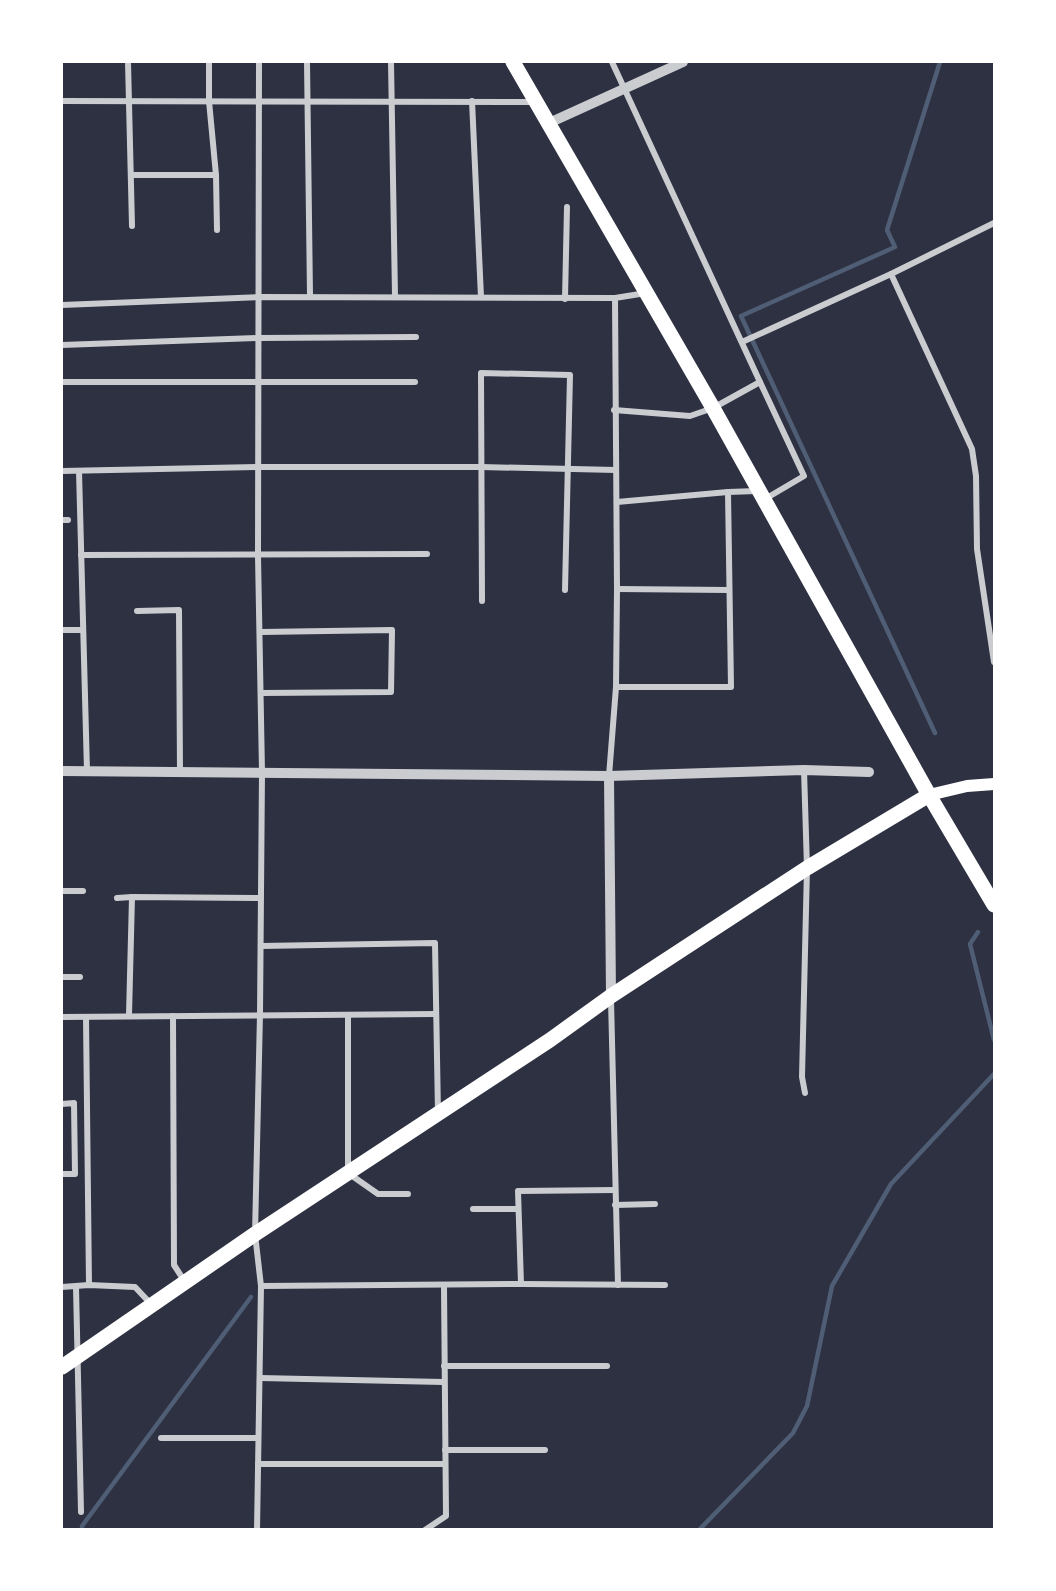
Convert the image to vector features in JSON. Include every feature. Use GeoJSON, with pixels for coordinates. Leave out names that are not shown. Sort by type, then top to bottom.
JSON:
{"type":"FeatureCollection","features":[{"type":"Feature","properties":{"kind":"main road"},"geometry":{"type":"LineString","coordinates":[[513,62],[713,408],[929,795],[994,905]]}},
{"type":"Feature","properties":{"kind":"main road"},"geometry":{"type":"LineString","coordinates":[[62,1367],[255,1234],[807,868],[929,795],[968,786],[994,784]]}},
{"type":"Feature","properties":{"kind":"street"},"geometry":{"type":"LineString","coordinates":[[128,62],[132,226]]}},
{"type":"Feature","properties":{"kind":"street"},"geometry":{"type":"LineString","coordinates":[[209,62],[209,101],[216,175],[217,230]]}},
{"type":"Feature","properties":{"kind":"street"},"geometry":{"type":"LineString","coordinates":[[257,1530],[261,1286],[255,1234],[262,772],[258,556],[260,62]]}},
{"type":"Feature","properties":{"kind":"street"},"geometry":{"type":"LineString","coordinates":[[307,62],[310,296]]}},
{"type":"Feature","properties":{"kind":"street"},"geometry":{"type":"LineString","coordinates":[[391,62],[396,296]]}},
{"type":"Feature","properties":{"kind":"street"},"geometry":{"type":"LineString","coordinates":[[612,62],[804,476],[762,495],[728,492],[617,502]]}},
{"type":"Feature","properties":{"kind":"street"},"geometry":{"type":"LineString","coordinates":[[549,123],[683,62]]}},
{"type":"Feature","properties":{"kind":"street"},"geometry":{"type":"LineString","coordinates":[[62,101],[536,102]]}},
{"type":"Feature","properties":{"kind":"street"},"geometry":{"type":"LineString","coordinates":[[472,101],[481,297]]}},
{"type":"Feature","properties":{"kind":"street"},"geometry":{"type":"LineString","coordinates":[[132,175],[216,175]]}},
{"type":"Feature","properties":{"kind":"street"},"geometry":{"type":"LineString","coordinates":[[565,299],[567,207]]}},
{"type":"Feature","properties":{"kind":"street"},"geometry":{"type":"LineString","coordinates":[[742,342],[891,274],[994,223]]}},
{"type":"Feature","properties":{"kind":"street"},"geometry":{"type":"LineString","coordinates":[[891,274],[972,449],[976,476],[977,549],[994,663]]}},
{"type":"Feature","properties":{"kind":"street"},"geometry":{"type":"LineString","coordinates":[[62,305],[310,296],[615,298],[647,293]]}},
{"type":"Feature","properties":{"kind":"street"},"geometry":{"type":"LineString","coordinates":[[615,298],[616,687],[609,776],[611,996],[618,1285]]}},
{"type":"Feature","properties":{"kind":"street"},"geometry":{"type":"LineString","coordinates":[[62,345],[260,338],[416,337]]}},
{"type":"Feature","properties":{"kind":"street"},"geometry":{"type":"LineString","coordinates":[[482,601],[481,373],[570,375],[565,590]]}},
{"type":"Feature","properties":{"kind":"street"},"geometry":{"type":"LineString","coordinates":[[62,382],[415,382]]}},
{"type":"Feature","properties":{"kind":"street"},"geometry":{"type":"LineString","coordinates":[[614,410],[690,416],[713,408],[760,382]]}},
{"type":"Feature","properties":{"kind":"street"},"geometry":{"type":"LineString","coordinates":[[62,471],[260,467],[481,467],[616,470]]}},
{"type":"Feature","properties":{"kind":"street"},"geometry":{"type":"LineString","coordinates":[[79,471],[87,771]]}},
{"type":"Feature","properties":{"kind":"street"},"geometry":{"type":"LineString","coordinates":[[616,687],[731,687],[728,492]]}},
{"type":"Feature","properties":{"kind":"street"},"geometry":{"type":"LineString","coordinates":[[81,555],[427,554]]}},
{"type":"Feature","properties":{"kind":"street"},"geometry":{"type":"LineString","coordinates":[[617,589],[729,590]]}},
{"type":"Feature","properties":{"kind":"street"},"geometry":{"type":"LineString","coordinates":[[137,611],[179,610],[180,772]]}},
{"type":"Feature","properties":{"kind":"street"},"geometry":{"type":"LineString","coordinates":[[62,630],[83,630]]}},
{"type":"Feature","properties":{"kind":"street"},"geometry":{"type":"LineString","coordinates":[[261,632],[392,630],[392,692],[261,693]]}},
{"type":"Feature","properties":{"kind":"street"},"geometry":{"type":"LineString","coordinates":[[62,771],[609,776],[804,770],[868,771]]}},
{"type":"Feature","properties":{"kind":"street"},"geometry":{"type":"LineString","coordinates":[[804,770],[807,868],[802,1077],[805,1093]]}},
{"type":"Feature","properties":{"kind":"street"},"geometry":{"type":"LineString","coordinates":[[62,891],[84,891]]}},
{"type":"Feature","properties":{"kind":"street"},"geometry":{"type":"LineString","coordinates":[[129,1015],[132,897]]}},
{"type":"Feature","properties":{"kind":"street"},"geometry":{"type":"LineString","coordinates":[[117,898],[260,898]]}},
{"type":"Feature","properties":{"kind":"street"},"geometry":{"type":"LineString","coordinates":[[261,946],[435,943],[438,1113]]}},
{"type":"Feature","properties":{"kind":"street"},"geometry":{"type":"LineString","coordinates":[[62,977],[80,977]]}},
{"type":"Feature","properties":{"kind":"street"},"geometry":{"type":"LineString","coordinates":[[62,1017],[436,1014]]}},
{"type":"Feature","properties":{"kind":"street"},"geometry":{"type":"LineString","coordinates":[[173,1016],[174,1265],[185,1283]]}},
{"type":"Feature","properties":{"kind":"street"},"geometry":{"type":"LineString","coordinates":[[348,1016],[348,1173],[378,1194],[408,1194]]}},
{"type":"Feature","properties":{"kind":"street"},"geometry":{"type":"LineString","coordinates":[[86,1017],[89,1285]]}},
{"type":"Feature","properties":{"kind":"street"},"geometry":{"type":"LineString","coordinates":[[62,1104],[74,1103],[75,1174],[62,1174]]}},
{"type":"Feature","properties":{"kind":"street"},"geometry":{"type":"LineString","coordinates":[[521,1284],[518,1191],[615,1190]]}},
{"type":"Feature","properties":{"kind":"street"},"geometry":{"type":"LineString","coordinates":[[615,1205],[655,1204]]}},
{"type":"Feature","properties":{"kind":"street"},"geometry":{"type":"LineString","coordinates":[[473,1209],[518,1209]]}},
{"type":"Feature","properties":{"kind":"street"},"geometry":{"type":"LineString","coordinates":[[62,1287],[89,1285],[135,1287],[151,1305]]}},
{"type":"Feature","properties":{"kind":"street"},"geometry":{"type":"LineString","coordinates":[[261,1286],[665,1285]]}},
{"type":"Feature","properties":{"kind":"street"},"geometry":{"type":"LineString","coordinates":[[424,1530],[446,1516],[444,1286]]}},
{"type":"Feature","properties":{"kind":"street"},"geometry":{"type":"LineString","coordinates":[[76,1287],[81,1512]]}},
{"type":"Feature","properties":{"kind":"street"},"geometry":{"type":"LineString","coordinates":[[444,1366],[607,1366]]}},
{"type":"Feature","properties":{"kind":"street"},"geometry":{"type":"LineString","coordinates":[[260,1378],[444,1382]]}},
{"type":"Feature","properties":{"kind":"street"},"geometry":{"type":"LineString","coordinates":[[161,1438],[258,1438]]}},
{"type":"Feature","properties":{"kind":"street"},"geometry":{"type":"LineString","coordinates":[[445,1450],[544,1450]]}},
{"type":"Feature","properties":{"kind":"street"},"geometry":{"type":"LineString","coordinates":[[258,1464],[444,1464]]}},
{"type":"Feature","properties":{"kind":"waterway"},"geometry":{"type":"LineString","coordinates":[[935,733],[741,316],[895,247],[887,230],[940,62]]}},
{"type":"Feature","properties":{"kind":"waterway"},"geometry":{"type":"LineString","coordinates":[[978,932],[970,944],[994,1040]]}},
{"type":"Feature","properties":{"kind":"waterway"},"geometry":{"type":"LineString","coordinates":[[699,1530],[793,1433],[807,1406],[832,1286],[891,1184],[994,1074]]}},
{"type":"Feature","properties":{"kind":"waterway"},"geometry":{"type":"LineString","coordinates":[[82,1530],[82,1526],[251,1297]]}}]}
